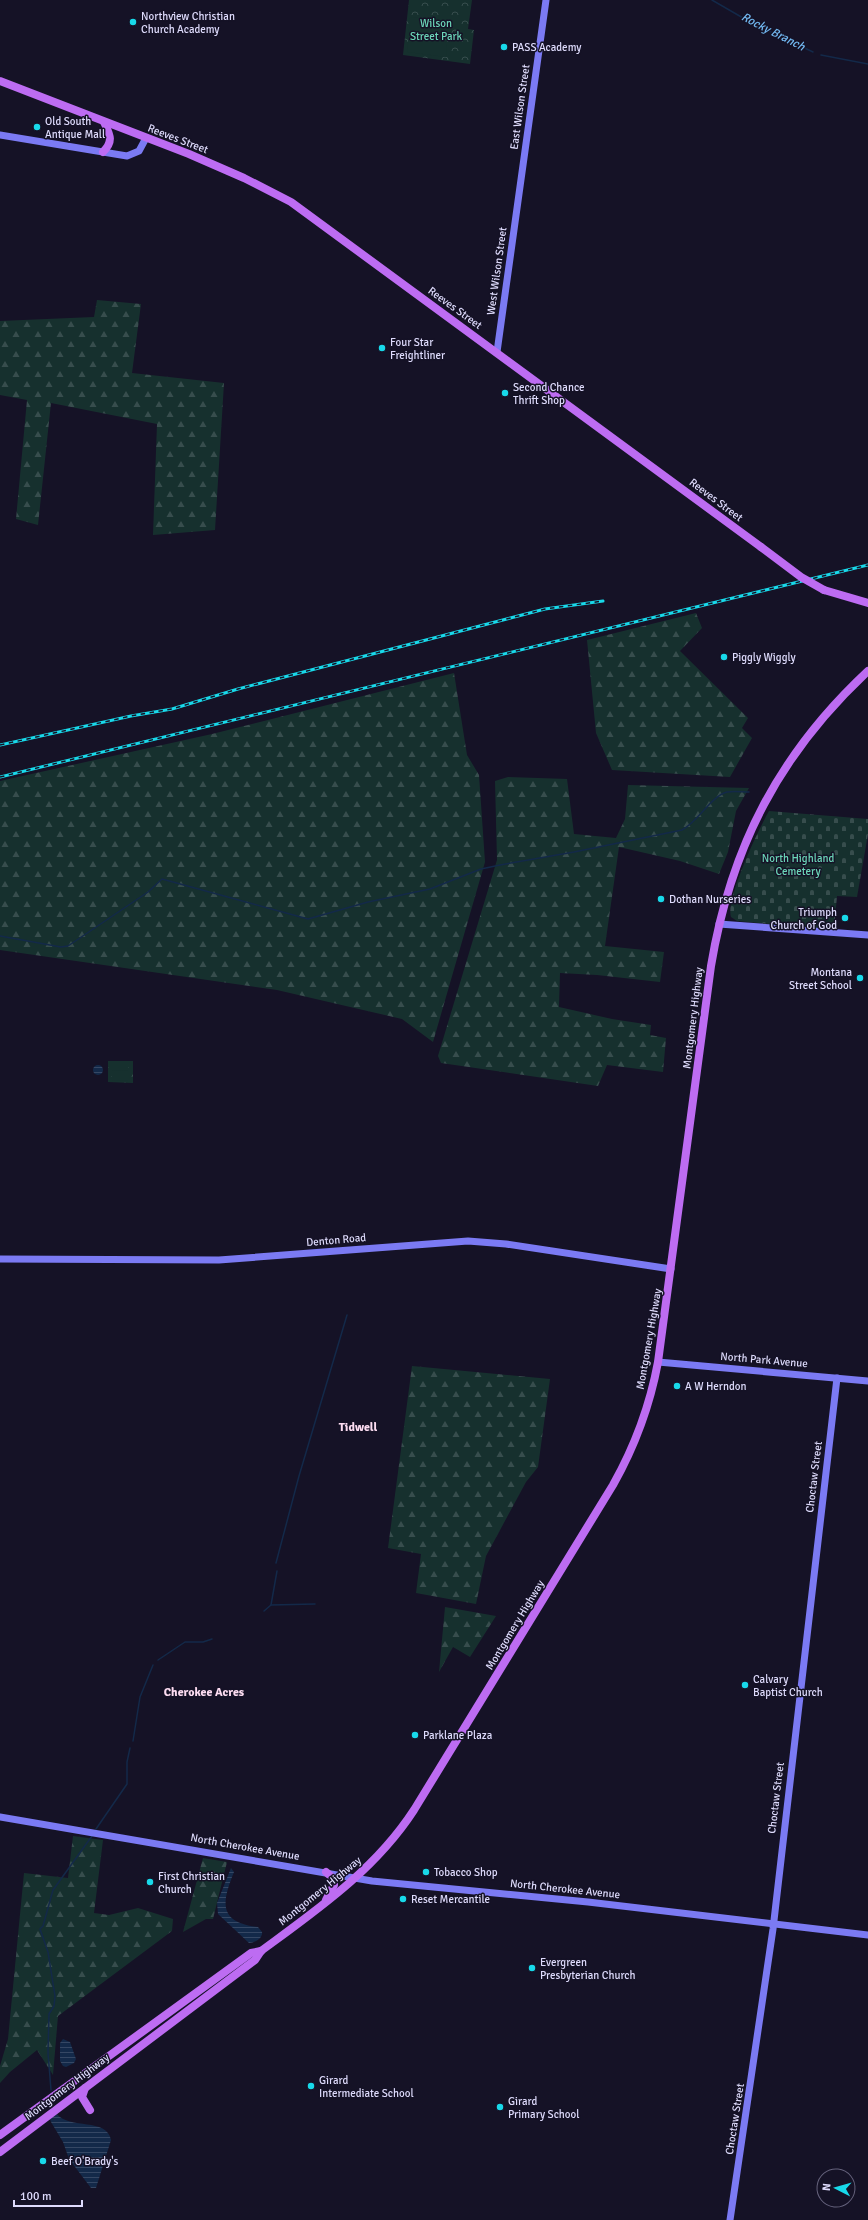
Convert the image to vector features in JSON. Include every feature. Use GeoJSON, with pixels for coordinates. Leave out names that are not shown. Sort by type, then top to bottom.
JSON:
{"type":"FeatureCollection","features":[{"type":"Feature","properties":{"kind":"main road","name":"Reeves Street"},"geometry":{"type":"LineString","coordinates":[[0,81],[244,178],[291,202],[801,577],[824,590],[868,603]]}},
{"type":"Feature","properties":{"kind":"main road"},"geometry":{"type":"LineString","coordinates":[[102,152],[110,145],[111,138],[104,122]]}},
{"type":"Feature","properties":{"kind":"main road","name":"Montgomery Highway"},"geometry":{"type":"LineString","coordinates":[[0,2152],[255,1960],[261,1951],[357,1878],[386,1850],[411,1815],[613,1485],[628,1456],[642,1423],[658,1362],[672,1269],[711,966],[719,924],[740,855],[773,785],[797,749],[824,714],[868,671]]}},
{"type":"Feature","properties":{"kind":"main road"},"geometry":{"type":"LineString","coordinates":[[323,1905],[334,1886],[334,1879],[326,1872]]}},
{"type":"Feature","properties":{"kind":"main road","name":"Montgomery Highway"},"geometry":{"type":"LineString","coordinates":[[0,2135],[251,1953],[261,1951]]}},
{"type":"Feature","properties":{"kind":"main road"},"geometry":{"type":"LineString","coordinates":[[85,2087],[82,2097],[90,2110]]}},
{"type":"Feature","properties":{"kind":"street","name":"East Wilson Street"},"geometry":{"type":"LineString","coordinates":[[516,218],[546,0]]}},
{"type":"Feature","properties":{"kind":"street"},"geometry":{"type":"LineString","coordinates":[[0,135],[102,152],[130,155],[139,151],[146,138]]}},
{"type":"Feature","properties":{"kind":"street","name":"West Wilson Street"},"geometry":{"type":"LineString","coordinates":[[497,352],[516,218]]}},
{"type":"Feature","properties":{"kind":"street"},"geometry":{"type":"LineString","coordinates":[[719,924],[868,936]]}},
{"type":"Feature","properties":{"kind":"street","name":"Denton Road"},"geometry":{"type":"LineString","coordinates":[[0,1259],[225,1259],[438,1242],[474,1242],[501,1243],[672,1269]]}},
{"type":"Feature","properties":{"kind":"street","name":"North Park Avenue"},"geometry":{"type":"LineString","coordinates":[[658,1362],[868,1381]]}},
{"type":"Feature","properties":{"kind":"street","name":"Choctaw Street"},"geometry":{"type":"LineString","coordinates":[[730,2220],[766,1987],[837,1378]]}},
{"type":"Feature","properties":{"kind":"street","name":"North Cherokee Avenue"},"geometry":{"type":"LineString","coordinates":[[0,1817],[357,1878],[868,1935]]}},
{"type":"Feature","properties":{"kind":"green space","name":"Wilson Street Park"},"geometry":{"type":"Polygon","coordinates":[[[409,0],[472,0],[468,29],[474,30],[470,64],[403,55],[409,0]]]}},
{"type":"Feature","properties":{"kind":"green space"},"geometry":{"type":"Polygon","coordinates":[[[414,17],[435,25],[440,30],[446,41],[446,57],[407,52],[410,18],[414,17]]]}},
{"type":"Feature","properties":{"kind":"green space"},"geometry":{"type":"Polygon","coordinates":[[[97,300],[141,304],[132,373],[224,383],[215,530],[153,535],[157,424],[51,403],[38,525],[16,519],[27,400],[0,395],[0,321],[94,317],[97,300]]]}},
{"type":"Feature","properties":{"kind":"green space"},"geometry":{"type":"Polygon","coordinates":[[[696,613],[702,628],[680,651],[748,718],[742,728],[752,738],[730,777],[612,770],[596,733],[587,640],[696,613]]]}},
{"type":"Feature","properties":{"kind":"green space"},"geometry":{"type":"Polygon","coordinates":[[[454,673],[467,755],[479,775],[485,862],[433,1042],[402,1019],[277,990],[0,950],[0,781],[212,734],[454,673]]]}},
{"type":"Feature","properties":{"kind":"green space"},"geometry":{"type":"Polygon","coordinates":[[[508,777],[567,779],[574,834],[616,838],[625,819],[628,785],[749,788],[736,811],[728,852],[719,874],[680,861],[619,847],[605,946],[664,952],[660,982],[597,975],[560,973],[559,1007],[612,1019],[651,1025],[650,1035],[666,1038],[663,1072],[607,1065],[598,1086],[441,1063],[438,1056],[497,860],[495,781],[508,777]]]}},
{"type":"Feature","properties":{"kind":"green space","name":"North Highland Cemetery"},"geometry":{"type":"Polygon","coordinates":[[[769,811],[868,819],[868,834],[857,897],[837,896],[834,930],[737,921],[731,917],[730,908],[738,880],[758,832],[769,811]]]}},
{"type":"Feature","properties":{"kind":"green space"},"geometry":{"type":"Polygon","coordinates":[[[108,1061],[133,1061],[133,1083],[108,1082],[108,1061]]]}},
{"type":"Feature","properties":{"kind":"green space"},"geometry":{"type":"Polygon","coordinates":[[[112,1063],[128,1063],[128,1071],[112,1070],[112,1063]]]}},
{"type":"Feature","properties":{"kind":"green space"},"geometry":{"type":"Polygon","coordinates":[[[112,1073],[128,1073],[128,1081],[112,1080],[112,1073]]]}},
{"type":"Feature","properties":{"kind":"green space"},"geometry":{"type":"Polygon","coordinates":[[[412,1366],[550,1379],[538,1467],[526,1482],[486,1556],[476,1604],[416,1593],[421,1554],[388,1548],[412,1366]]]}},
{"type":"Feature","properties":{"kind":"green space"},"geometry":{"type":"Polygon","coordinates":[[[445,1607],[496,1616],[470,1657],[453,1647],[439,1672],[445,1607]]]}},
{"type":"Feature","properties":{"kind":"green space"},"geometry":{"type":"Polygon","coordinates":[[[73,1836],[103,1840],[94,1913],[109,1915],[138,1908],[173,1919],[172,1931],[58,2016],[53,2075],[37,2050],[10,2072],[0,2083],[0,2066],[8,2039],[24,1873],[68,1878],[73,1836]]]}},
{"type":"Feature","properties":{"kind":"green space"},"geometry":{"type":"Polygon","coordinates":[[[203,1858],[227,1862],[213,1919],[206,1919],[183,1932],[203,1858]]]}},
{"type":"Feature","properties":{"kind":"water"},"geometry":{"type":"Polygon","coordinates":[[[98,1065],[103,1070],[98,1075],[93,1070],[98,1065]]]}},
{"type":"Feature","properties":{"kind":"water"},"geometry":{"type":"Polygon","coordinates":[[[231,1868],[234,1872],[227,1893],[226,1910],[236,1921],[245,1925],[258,1927],[262,1934],[258,1940],[254,1942],[249,1943],[218,1914],[217,1903],[231,1868]]]}},
{"type":"Feature","properties":{"kind":"water"},"geometry":{"type":"Polygon","coordinates":[[[63,2039],[70,2042],[76,2059],[74,2063],[66,2067],[63,2066],[60,2061],[60,2043],[63,2039]]]}},
{"type":"Feature","properties":{"kind":"water"},"geometry":{"type":"Polygon","coordinates":[[[57,2114],[70,2122],[103,2128],[108,2133],[111,2140],[96,2188],[91,2188],[69,2159],[63,2142],[50,2119],[57,2114]]]}},
{"type":"Feature","properties":{"kind":"waterway","name":"Rocky Branch"},"geometry":{"type":"LineString","coordinates":[[712,0],[750,22],[813,52]]}},
{"type":"Feature","properties":{"kind":"waterway","name":"Rocky Branch"},"geometry":{"type":"LineString","coordinates":[[821,55],[868,64]]}},
{"type":"Feature","properties":{"kind":"waterway"},"geometry":{"type":"LineString","coordinates":[[0,936],[61,947],[68,946],[148,892],[162,879],[308,919],[368,902],[430,889],[481,869],[682,830],[694,821],[715,798],[721,794],[727,792],[749,792]]}},
{"type":"Feature","properties":{"kind":"waterway"},"geometry":{"type":"LineString","coordinates":[[276,1563],[299,1476],[347,1315]]}},
{"type":"Feature","properties":{"kind":"waterway"},"geometry":{"type":"LineString","coordinates":[[264,1611],[271,1605],[277,1571]]}},
{"type":"Feature","properties":{"kind":"waterway"},"geometry":{"type":"LineString","coordinates":[[271,1605],[315,1604]]}},
{"type":"Feature","properties":{"kind":"waterway"},"geometry":{"type":"LineString","coordinates":[[158,1660],[185,1642],[203,1642],[212,1639]]}},
{"type":"Feature","properties":{"kind":"waterway"},"geometry":{"type":"LineString","coordinates":[[133,1741],[140,1697],[153,1665]]}},
{"type":"Feature","properties":{"kind":"waterway"},"geometry":{"type":"LineString","coordinates":[[96,1829],[127,1784],[127,1762],[130,1748]]}},
{"type":"Feature","properties":{"kind":"waterway"},"geometry":{"type":"LineString","coordinates":[[51,2090],[48,2053],[49,2014],[54,2006],[55,1996],[48,1952],[40,1929],[43,1926],[53,1890],[92,1836]]}},
{"type":"Feature","properties":{"kind":"railway"},"geometry":{"type":"LineString","coordinates":[[0,777],[868,565]]}},
{"type":"Feature","properties":{"kind":"railway"},"geometry":{"type":"LineString","coordinates":[[0,745],[131,716],[172,709],[238,689],[545,609],[603,601]]}},
{"type":"Feature","properties":{"kind":"place","name":"Northview Christian Church Academy"},"geometry":{"type":"Point","coordinates":[133,22]}},
{"type":"Feature","properties":{"kind":"place","name":"PASS Academy"},"geometry":{"type":"Point","coordinates":[504,47]}},
{"type":"Feature","properties":{"kind":"place","name":"Old South Antique Mall"},"geometry":{"type":"Point","coordinates":[37,127]}},
{"type":"Feature","properties":{"kind":"place","name":"Four Star Freightliner"},"geometry":{"type":"Point","coordinates":[382,348]}},
{"type":"Feature","properties":{"kind":"place","name":"Second Chance Thrift Shop"},"geometry":{"type":"Point","coordinates":[505,393]}},
{"type":"Feature","properties":{"kind":"place","name":"Piggly Wiggly"},"geometry":{"type":"Point","coordinates":[724,657]}},
{"type":"Feature","properties":{"kind":"place","name":"Dothan Nurseries"},"geometry":{"type":"Point","coordinates":[661,899]}},
{"type":"Feature","properties":{"kind":"place","name":"Triumph Church of God"},"geometry":{"type":"Point","coordinates":[845,918]}},
{"type":"Feature","properties":{"kind":"place","name":"Montana Street School"},"geometry":{"type":"Point","coordinates":[860,978]}},
{"type":"Feature","properties":{"kind":"place","name":"A W Herndon"},"geometry":{"type":"Point","coordinates":[677,1386]}},
{"type":"Feature","properties":{"kind":"place","name":"Calvary Baptist Church"},"geometry":{"type":"Point","coordinates":[745,1685]}},
{"type":"Feature","properties":{"kind":"place","name":"Parklane Plaza"},"geometry":{"type":"Point","coordinates":[415,1735]}},
{"type":"Feature","properties":{"kind":"place","name":"Tobacco Shop"},"geometry":{"type":"Point","coordinates":[426,1872]}},
{"type":"Feature","properties":{"kind":"place","name":"First Christian Church"},"geometry":{"type":"Point","coordinates":[150,1882]}},
{"type":"Feature","properties":{"kind":"place","name":"Reset Mercantile"},"geometry":{"type":"Point","coordinates":[403,1899]}},
{"type":"Feature","properties":{"kind":"place","name":"Evergreen Presbyterian Church"},"geometry":{"type":"Point","coordinates":[532,1968]}},
{"type":"Feature","properties":{"kind":"place","name":"Girard Intermediate School"},"geometry":{"type":"Point","coordinates":[311,2086]}},
{"type":"Feature","properties":{"kind":"place","name":"Girard Primary School"},"geometry":{"type":"Point","coordinates":[500,2107]}},
{"type":"Feature","properties":{"kind":"place","name":"Beef O'Brady's"},"geometry":{"type":"Point","coordinates":[43,2161]}},
{"type":"Feature","properties":{"kind":"district","name":"Tidwell"},"geometry":{"type":"Point","coordinates":[358,1427]}},
{"type":"Feature","properties":{"kind":"district","name":"Cherokee Acres"},"geometry":{"type":"Point","coordinates":[204,1692]}}]}
